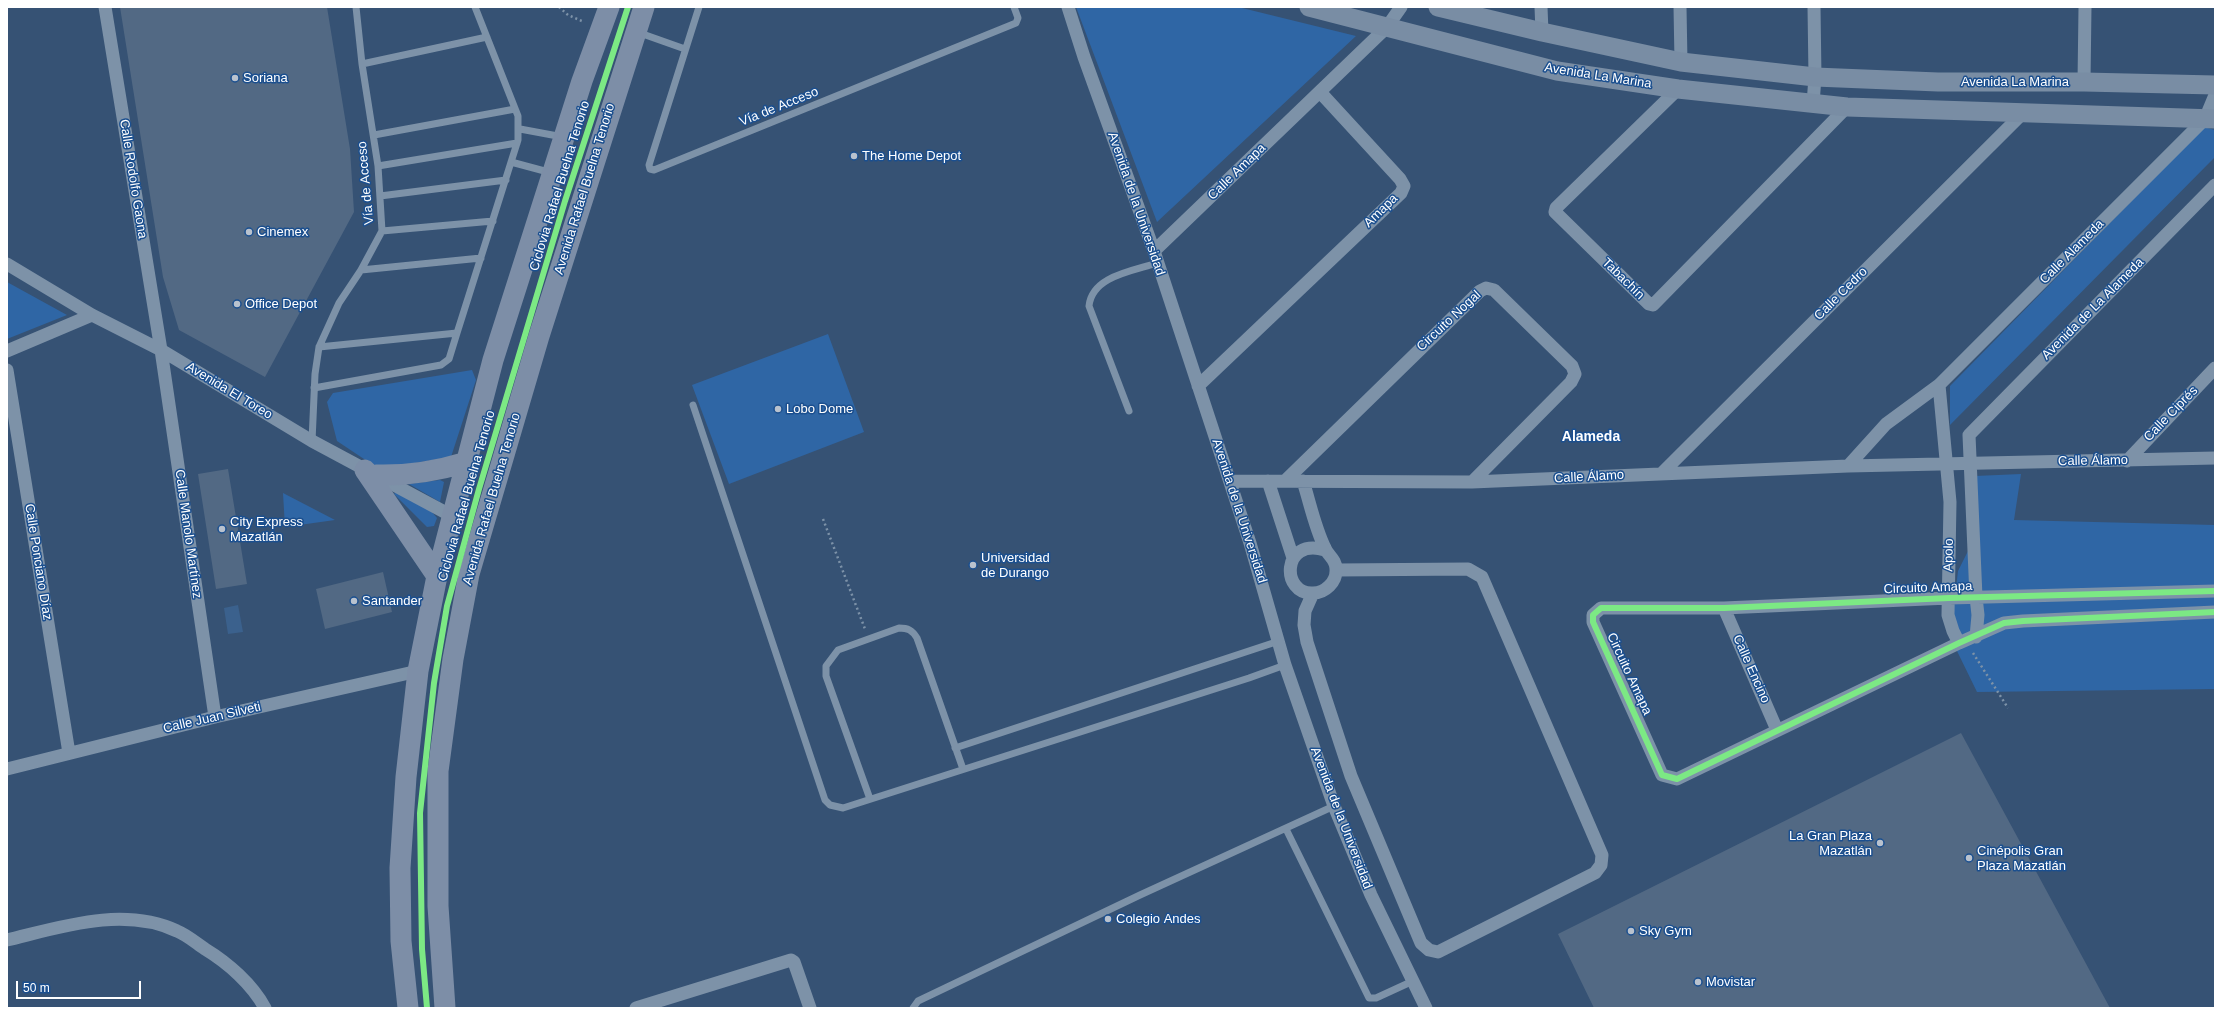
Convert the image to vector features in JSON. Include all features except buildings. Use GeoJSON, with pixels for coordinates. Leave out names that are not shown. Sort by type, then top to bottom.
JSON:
{"type":"FeatureCollection","features":[{"type":"Feature","properties":{"kind":"main road"},"geometry":{"type":"LineString","coordinates":[[408,1008],[401,941],[400,868],[406,777],[418,671],[437,576],[493,360],[564,138],[609,7]]}},
{"type":"Feature","properties":{"kind":"main road","name":"Avenida Rafael Buelna Tenorio"},"geometry":{"type":"LineString","coordinates":[[445,1008],[438,906],[438,770],[453,659],[469,574],[481,529],[635,31],[644,7]]}},
{"type":"Feature","properties":{"kind":"main road","name":"Avenida La Marina"},"geometry":{"type":"LineString","coordinates":[[1309,7],[1557,71],[1678,89],[1813,104],[1847,106],[2022,114],[2210,119]]}},
{"type":"Feature","properties":{"kind":"main road","name":"Avenida La Marina"},"geometry":{"type":"LineString","coordinates":[[1438,7],[1542,32],[1681,62],[1815,77],[1938,82],[2084,82],[2215,85]]}},
{"type":"Feature","properties":{"kind":"main road"},"geometry":{"type":"LineString","coordinates":[[371,472],[405,475],[441,470],[467,462]]}},
{"type":"Feature","properties":{"kind":"main road"},"geometry":{"type":"LineString","coordinates":[[371,472],[437,576]]}},
{"type":"Feature","properties":{"kind":"main road"},"geometry":{"type":"LineString","coordinates":[[452,516],[481,529]]}},
{"type":"Feature","properties":{"kind":"street","name":"Calle Rodolfo Gaona"},"geometry":{"type":"LineString","coordinates":[[105,7],[161,350]]}},
{"type":"Feature","properties":{"kind":"street","name":"Avenida de la Universidad"},"geometry":{"type":"LineString","coordinates":[[1068,7],[1084,57],[1156,257],[1231,481],[1285,665],[1334,806],[1371,894],[1426,1008]]}},
{"type":"Feature","properties":{"kind":"street"},"geometry":{"type":"LineString","coordinates":[[1320,92],[1387,27],[1401,7]]}},
{"type":"Feature","properties":{"kind":"street"},"geometry":{"type":"LineString","coordinates":[[1541,7],[1542,32]]}},
{"type":"Feature","properties":{"kind":"street"},"geometry":{"type":"LineString","coordinates":[[1680,7],[1681,62]]}},
{"type":"Feature","properties":{"kind":"street"},"geometry":{"type":"LineString","coordinates":[[1813,104],[1815,77],[1814,7]]}},
{"type":"Feature","properties":{"kind":"street"},"geometry":{"type":"LineString","coordinates":[[2084,82],[2085,7]]}},
{"type":"Feature","properties":{"kind":"street","name":"Tabachín"},"geometry":{"type":"LineString","coordinates":[[1678,89],[1556,208],[1555,212],[1649,304],[1653,305],[1847,106]]}},
{"type":"Feature","properties":{"kind":"street","name":"Calle Amapa"},"geometry":{"type":"LineString","coordinates":[[1156,257],[1320,92]]}},
{"type":"Feature","properties":{"kind":"street","name":"Amapa"},"geometry":{"type":"LineString","coordinates":[[1198,386],[1401,193],[1404,186],[1400,179],[1320,92]]}},
{"type":"Feature","properties":{"kind":"street"},"geometry":{"type":"LineString","coordinates":[[2210,119],[2215,95]]}},
{"type":"Feature","properties":{"kind":"street","name":"Calle Cedro"},"geometry":{"type":"LineString","coordinates":[[1661,474],[2022,114]]}},
{"type":"Feature","properties":{"kind":"street","name":"Calle Alameda"},"geometry":{"type":"LineString","coordinates":[[1848,466],[1886,424],[1939,385],[2210,119]]}},
{"type":"Feature","properties":{"kind":"street","name":"Avenida de La Alameda"},"geometry":{"type":"LineString","coordinates":[[1971,433],[2215,185]]}},
{"type":"Feature","properties":{"kind":"street","name":"Avenida El Toreo"},"geometry":{"type":"LineString","coordinates":[[7,264],[92,314],[161,350],[312,441],[452,516]]}},
{"type":"Feature","properties":{"kind":"street","name":"Circuito Nogal"},"geometry":{"type":"LineString","coordinates":[[1285,481],[1480,291],[1486,288],[1494,290],[1572,366],[1575,374],[1571,382],[1472,482]]}},
{"type":"Feature","properties":{"kind":"street"},"geometry":{"type":"LineString","coordinates":[[7,351],[92,314]]}},
{"type":"Feature","properties":{"kind":"street","name":"Calle Manolo Martínez"},"geometry":{"type":"LineString","coordinates":[[161,350],[215,717]]}},
{"type":"Feature","properties":{"kind":"street","name":"Calle Ciprés"},"geometry":{"type":"LineString","coordinates":[[2127,461],[2215,368]]}},
{"type":"Feature","properties":{"kind":"street","name":"Calle Ponciano Díaz"},"geometry":{"type":"LineString","coordinates":[[7,370],[69,754]]}},
{"type":"Feature","properties":{"kind":"street","name":"Apolo"},"geometry":{"type":"LineString","coordinates":[[1939,385],[1948,464],[1950,502],[1948,615],[1959,643]]}},
{"type":"Feature","properties":{"kind":"street","name":"Apolo"},"geometry":{"type":"LineString","coordinates":[[1971,433],[1969,438],[1972,464],[1976,598],[1978,615],[1976,637]]}},
{"type":"Feature","properties":{"kind":"street","name":"Calle Álamo"},"geometry":{"type":"LineString","coordinates":[[1231,481],[1472,482],[1848,466],[2215,458]]}},
{"type":"Feature","properties":{"kind":"street"},"geometry":{"type":"LineString","coordinates":[[1268,481],[1293,558]]}},
{"type":"Feature","properties":{"kind":"street"},"geometry":{"type":"LineString","coordinates":[[1303,481],[1325,550]]}},
{"type":"Feature","properties":{"kind":"street"},"geometry":{"type":"LineString","coordinates":[[1313,546],[1325,550],[1334,558],[1336,570],[1333,582],[1324,591],[1312,594],[1301,590],[1292,581],[1289,570],[1293,558],[1302,549],[1313,546]]}},
{"type":"Feature","properties":{"kind":"street"},"geometry":{"type":"LineString","coordinates":[[1312,594],[1305,610],[1304,625],[1335,731],[1367,818],[1421,943],[1429,950],[1438,952],[1595,873],[1602,865],[1602,855],[1482,577],[1468,569],[1336,570]]}},
{"type":"Feature","properties":{"kind":"street"},"geometry":{"type":"LineString","coordinates":[[2170,591],[2170,613]]}},
{"type":"Feature","properties":{"kind":"street","name":"Circuito Amapa"},"geometry":{"type":"LineString","coordinates":[[2215,591],[1949,598],[1724,608],[1601,608],[1593,615],[1592,622],[1662,775],[1677,779],[1959,643],[2004,624],[2023,621],[2215,612]]}},
{"type":"Feature","properties":{"kind":"street","name":"Calle Encino"},"geometry":{"type":"LineString","coordinates":[[1724,608],[1777,730]]}},
{"type":"Feature","properties":{"kind":"street","name":"Calle Juan Silveti"},"geometry":{"type":"LineString","coordinates":[[7,769],[215,717],[418,671]]}},
{"type":"Feature","properties":{"kind":"street"},"geometry":{"type":"LineString","coordinates":[[7,940],[82,922],[136,920],[176,931],[224,960],[259,998],[265,1008]]}},
{"type":"Feature","properties":{"kind":"street"},"geometry":{"type":"LineString","coordinates":[[636,1008],[791,960],[794,962],[810,1008]]}},
{"type":"Feature","properties":{"kind":"lane","name":"Vía de Acceso"},"geometry":{"type":"LineString","coordinates":[[312,441],[314,388],[318,347],[339,303],[361,270],[382,231],[378,166],[362,64],[356,7]]}},
{"type":"Feature","properties":{"kind":"lane"},"geometry":{"type":"LineString","coordinates":[[314,388],[440,365],[449,359],[512,162],[520,129],[515,109],[475,7]]}},
{"type":"Feature","properties":{"kind":"lane","name":"Vía de Acceso"},"geometry":{"type":"LineString","coordinates":[[699,7],[684,49],[649,165],[650,169],[654,170],[1016,23],[1018,18],[1014,7]]}},
{"type":"Feature","properties":{"kind":"lane"},"geometry":{"type":"LineString","coordinates":[[635,31],[684,49]]}},
{"type":"Feature","properties":{"kind":"lane"},"geometry":{"type":"LineString","coordinates":[[362,64],[487,37]]}},
{"type":"Feature","properties":{"kind":"lane"},"geometry":{"type":"LineString","coordinates":[[374,135],[515,109]]}},
{"type":"Feature","properties":{"kind":"lane"},"geometry":{"type":"LineString","coordinates":[[520,129],[564,138]]}},
{"type":"Feature","properties":{"kind":"lane"},"geometry":{"type":"LineString","coordinates":[[378,166],[517,143]]}},
{"type":"Feature","properties":{"kind":"lane"},"geometry":{"type":"LineString","coordinates":[[512,162],[553,174]]}},
{"type":"Feature","properties":{"kind":"lane"},"geometry":{"type":"LineString","coordinates":[[380,196],[506,180]]}},
{"type":"Feature","properties":{"kind":"lane"},"geometry":{"type":"LineString","coordinates":[[382,231],[493,221]]}},
{"type":"Feature","properties":{"kind":"lane"},"geometry":{"type":"LineString","coordinates":[[1129,411],[1089,306],[1090,296],[1096,287],[1105,281],[1156,257]]}},
{"type":"Feature","properties":{"kind":"lane"},"geometry":{"type":"LineString","coordinates":[[361,270],[481,258]]}},
{"type":"Feature","properties":{"kind":"lane"},"geometry":{"type":"LineString","coordinates":[[318,347],[457,333]]}},
{"type":"Feature","properties":{"kind":"lane"},"geometry":{"type":"LineString","coordinates":[[693,405],[825,800],[830,805],[843,808],[1249,678],[1285,665]]}},
{"type":"Feature","properties":{"kind":"lane"},"geometry":{"type":"LineString","coordinates":[[870,799],[826,676],[826,666],[838,650],[899,628],[907,628],[913,632],[963,769]]}},
{"type":"Feature","properties":{"kind":"lane"},"geometry":{"type":"LineString","coordinates":[[955,748],[1279,641]]}},
{"type":"Feature","properties":{"kind":"lane"},"geometry":{"type":"LineString","coordinates":[[913,1008],[918,1001],[1140,895],[1334,806]]}},
{"type":"Feature","properties":{"kind":"lane"},"geometry":{"type":"LineString","coordinates":[[1286,829],[1369,998],[1376,998],[1413,981]]}},
{"type":"Feature","properties":{"kind":"path"},"geometry":{"type":"LineString","coordinates":[[559,7],[568,15],[601,30]]}},
{"type":"Feature","properties":{"kind":"path"},"geometry":{"type":"LineString","coordinates":[[823,519],[869,639]]}},
{"type":"Feature","properties":{"kind":"path"},"geometry":{"type":"LineString","coordinates":[[1976,637],[1970,646],[1972,651],[2008,708]]}},
{"type":"Feature","properties":{"kind":"shaded area"},"geometry":{"type":"Polygon","coordinates":[[[1076,7],[1238,7],[1356,36],[1157,222],[1076,7]]]}},
{"type":"Feature","properties":{"kind":"shaded area"},"geometry":{"type":"Polygon","coordinates":[[[2204,127],[2215,130],[2215,157],[1950,425],[1950,386],[2204,127]]]}},
{"type":"Feature","properties":{"kind":"shaded area"},"geometry":{"type":"Polygon","coordinates":[[[7,282],[67,315],[7,339],[7,282]]]}},
{"type":"Feature","properties":{"kind":"shaded area","name":"Lobo Dome"},"geometry":{"type":"Polygon","coordinates":[[[828,334],[864,432],[729,484],[692,385],[828,334]]]}},
{"type":"Feature","properties":{"kind":"shaded area"},"geometry":{"type":"Polygon","coordinates":[[[472,370],[476,380],[451,457],[379,469],[337,441],[327,402],[333,393],[472,370]]]}},
{"type":"Feature","properties":{"kind":"shaded area"},"geometry":{"type":"Polygon","coordinates":[[[2021,474],[2014,520],[2215,525],[2215,689],[1977,692],[1957,651],[1953,614],[1958,571],[1971,545],[1975,476],[2021,474]]]}},
{"type":"Feature","properties":{"kind":"shaded area"},"geometry":{"type":"Polygon","coordinates":[[[440,480],[444,482],[440,502],[409,484],[440,480]]]}},
{"type":"Feature","properties":{"kind":"shaded area"},"geometry":{"type":"Polygon","coordinates":[[[397,491],[432,512],[437,518],[434,526],[427,527],[394,494],[397,491]]]}},
{"type":"Feature","properties":{"kind":"shaded area"},"geometry":{"type":"Polygon","coordinates":[[[283,493],[335,520],[285,527],[283,493]]]}},
{"type":"Feature","properties":{"kind":"shaded area"},"geometry":{"type":"Polygon","coordinates":[[[238,605],[243,632],[228,634],[224,608],[238,605]]]}},
{"type":"Feature","properties":{"kind":"cycle path","name":"Ciclovia Rafael Buelna Tenorio"},"geometry":{"type":"LineString","coordinates":[[427,1008],[422,949],[420,813],[434,683],[447,606],[479,489],[565,201],[628,7]]}},
{"type":"Feature","properties":{"kind":"cycle path"},"geometry":{"type":"LineString","coordinates":[[2215,591],[1949,598],[1724,608],[1601,608],[1593,615],[1593,622],[1662,775],[1677,779],[1959,643],[2004,623],[2215,612]]}},
{"type":"Feature","properties":{"kind":"place","name":"Soriana"},"geometry":{"type":"Point","coordinates":[235,78]}},
{"type":"Feature","properties":{"kind":"place","name":"The Home Depot"},"geometry":{"type":"Point","coordinates":[854,156]}},
{"type":"Feature","properties":{"kind":"place","name":"Cinemex"},"geometry":{"type":"Point","coordinates":[249,232]}},
{"type":"Feature","properties":{"kind":"place","name":"Office Depot"},"geometry":{"type":"Point","coordinates":[237,304]}},
{"type":"Feature","properties":{"kind":"place","name":"Lobo Dome"},"geometry":{"type":"Point","coordinates":[778,409]}},
{"type":"Feature","properties":{"kind":"place","name":"City Express Mazatlán"},"geometry":{"type":"Point","coordinates":[222,529]}},
{"type":"Feature","properties":{"kind":"place","name":"Universidad de Durango"},"geometry":{"type":"Point","coordinates":[973,565]}},
{"type":"Feature","properties":{"kind":"place","name":"Santander"},"geometry":{"type":"Point","coordinates":[354,601]}},
{"type":"Feature","properties":{"kind":"place","name":"La Gran Plaza Mazatlán"},"geometry":{"type":"Point","coordinates":[1880,843]}},
{"type":"Feature","properties":{"kind":"place","name":"Cinépolis Gran Plaza Mazatlán"},"geometry":{"type":"Point","coordinates":[1969,858]}},
{"type":"Feature","properties":{"kind":"place","name":"Colegio Andes"},"geometry":{"type":"Point","coordinates":[1108,919]}},
{"type":"Feature","properties":{"kind":"place","name":"Sky Gym"},"geometry":{"type":"Point","coordinates":[1631,931]}},
{"type":"Feature","properties":{"kind":"place","name":"Movistar"},"geometry":{"type":"Point","coordinates":[1698,982]}},
{"type":"Feature","properties":{"kind":"district","name":"Alameda"},"geometry":{"type":"Point","coordinates":[1591,437]}}]}
